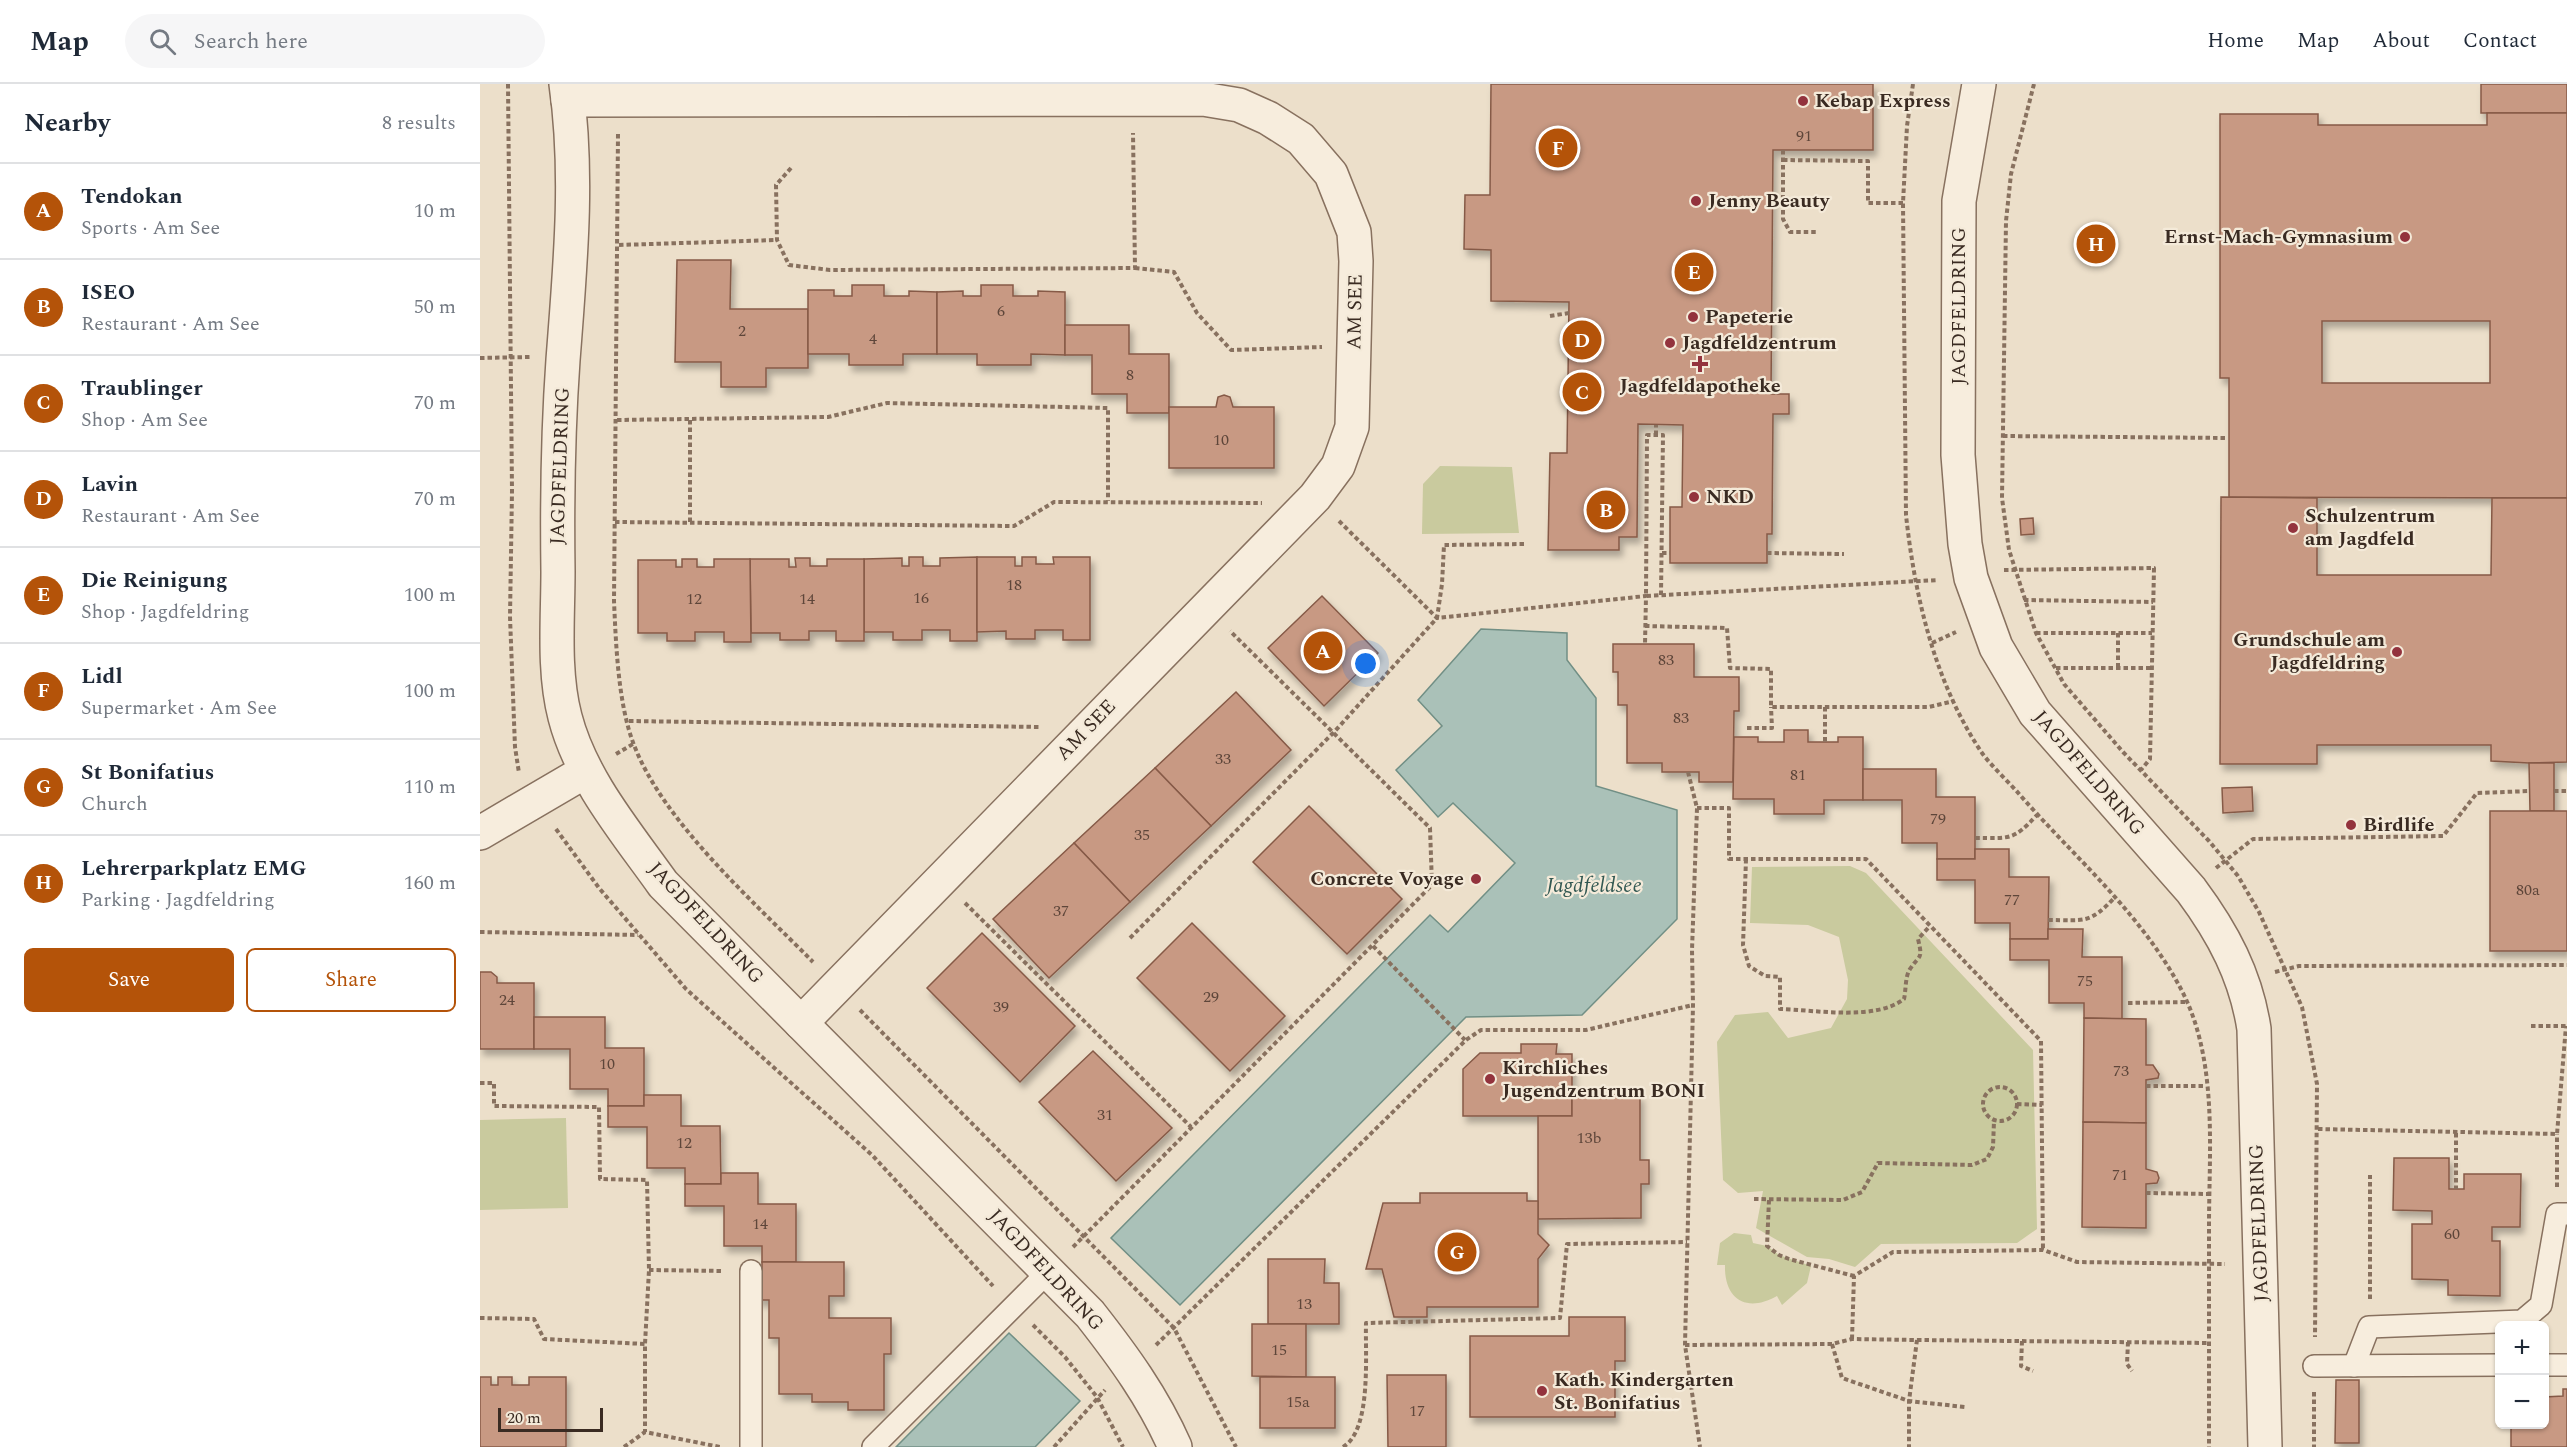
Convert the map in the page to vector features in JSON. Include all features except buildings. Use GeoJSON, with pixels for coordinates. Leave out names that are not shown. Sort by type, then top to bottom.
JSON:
{"type":"FeatureCollection","features":[{"type":"Feature","properties":{"kind":"street","name":"JAGDFELDRING"},"geometry":{"type":"LineString","coordinates":[[1978,84],[1959,201],[1958,455],[1962,525],[1971,578],[1996,647],[2035,713],[2191,890],[2212,918],[2245,982],[2254,1029],[2265,1447]]}},
{"type":"Feature","properties":{"kind":"street","name":"JAGDFELDRING"},"geometry":{"type":"LineString","coordinates":[[567,92],[573,179],[570,298],[558,439],[558,646],[565,717],[586,771],[615,817],[663,884],[1090,1314],[1132,1367],[1163,1420],[1175,1447]]}},
{"type":"Feature","properties":{"kind":"street","name":"AM SEE"},"geometry":{"type":"LineString","coordinates":[[567,92],[618,100],[1203,99],[1239,105],[1268,118],[1301,139],[1331,174],[1354,231],[1356,261],[1352,427],[1338,466],[1307,505],[801,1023]]}},
{"type":"Feature","properties":{"kind":"street"},"geometry":{"type":"LineString","coordinates":[[480,833],[586,771]]}},
{"type":"Feature","properties":{"kind":"lane"},"geometry":{"type":"LineString","coordinates":[[2354,1365],[2369,1327],[2522,1321],[2541,1305],[2557,1214],[2567,1214]]}},
{"type":"Feature","properties":{"kind":"lane"},"geometry":{"type":"LineString","coordinates":[[751,1272],[751,1447]]}},
{"type":"Feature","properties":{"kind":"lane"},"geometry":{"type":"LineString","coordinates":[[873,1447],[1013,1305],[1049,1272]]}},
{"type":"Feature","properties":{"kind":"lane"},"geometry":{"type":"LineString","coordinates":[[2314,1365],[2495,1365]]}},
{"type":"Feature","properties":{"kind":"lane"},"geometry":{"type":"LineString","coordinates":[[2549,1365],[2567,1365]]}},
{"type":"Feature","properties":{"kind":"path"},"geometry":{"type":"LineString","coordinates":[[508,84],[510,358]]}},
{"type":"Feature","properties":{"kind":"path"},"geometry":{"type":"LineString","coordinates":[[2034,84],[2011,174],[2006,221],[2002,459],[2004,524],[2013,568],[2036,633],[2055,668],[2086,713],[2225,860],[2259,912],[2302,1007],[2317,1084],[2314,1447]]}},
{"type":"Feature","properties":{"kind":"path"},"geometry":{"type":"LineString","coordinates":[[1132,99],[1135,268]]}},
{"type":"Feature","properties":{"kind":"path"},"geometry":{"type":"LineString","coordinates":[[618,100],[619,245],[614,601],[618,665],[633,744],[656,789],[690,834],[1174,1328],[1236,1447]]}},
{"type":"Feature","properties":{"kind":"path"},"geometry":{"type":"LineString","coordinates":[[1783,150],[1783,219],[1790,231],[1818,232]]}},
{"type":"Feature","properties":{"kind":"path"},"geometry":{"type":"LineString","coordinates":[[1783,160],[1868,161],[1868,203],[1903,203]]}},
{"type":"Feature","properties":{"kind":"path"},"geometry":{"type":"LineString","coordinates":[[791,168],[776,185],[777,240],[789,265],[830,270],[1135,268],[1174,272],[1197,313],[1231,350],[1354,346]]}},
{"type":"Feature","properties":{"kind":"path"},"geometry":{"type":"LineString","coordinates":[[619,245],[777,240]]}},
{"type":"Feature","properties":{"kind":"path"},"geometry":{"type":"LineString","coordinates":[[1550,316],[1569,313]]}},
{"type":"Feature","properties":{"kind":"path"},"geometry":{"type":"LineString","coordinates":[[480,358],[564,357]]}},
{"type":"Feature","properties":{"kind":"path"},"geometry":{"type":"LineString","coordinates":[[617,420],[828,417],[887,403],[1108,408],[1108,501]]}},
{"type":"Feature","properties":{"kind":"path"},"geometry":{"type":"LineString","coordinates":[[1995,410],[2003,410]]}},
{"type":"Feature","properties":{"kind":"path"},"geometry":{"type":"LineString","coordinates":[[690,419],[690,522]]}},
{"type":"Feature","properties":{"kind":"path"},"geometry":{"type":"LineString","coordinates":[[1656,425],[1656,435]]}},
{"type":"Feature","properties":{"kind":"path"},"geometry":{"type":"LineString","coordinates":[[1645,644],[1647,435],[1663,435],[1661,595]]}},
{"type":"Feature","properties":{"kind":"path"},"geometry":{"type":"LineString","coordinates":[[2003,436],[2227,438]]}},
{"type":"Feature","properties":{"kind":"path"},"geometry":{"type":"LineString","coordinates":[[1996,459],[2002,459]]}},
{"type":"Feature","properties":{"kind":"path"},"geometry":{"type":"LineString","coordinates":[[615,522],[1014,526],[1054,502],[1261,502],[1307,505],[1437,618],[1646,596],[1916,582]]}},
{"type":"Feature","properties":{"kind":"path"},"geometry":{"type":"LineString","coordinates":[[1130,938],[1335,731],[1437,618],[1444,545],[1524,544]]}},
{"type":"Feature","properties":{"kind":"path"},"geometry":{"type":"LineString","coordinates":[[1662,553],[1670,553]]}},
{"type":"Feature","properties":{"kind":"path"},"geometry":{"type":"LineString","coordinates":[[1767,553],[1844,554]]}},
{"type":"Feature","properties":{"kind":"path"},"geometry":{"type":"LineString","coordinates":[[2013,568],[2154,568],[2150,759],[2141,770]]}},
{"type":"Feature","properties":{"kind":"path"},"geometry":{"type":"LineString","coordinates":[[2024,600],[2153,602]]}},
{"type":"Feature","properties":{"kind":"path"},"geometry":{"type":"LineString","coordinates":[[1049,1272],[1432,885],[1430,828],[1335,731],[1205,608]]}},
{"type":"Feature","properties":{"kind":"path"},"geometry":{"type":"LineString","coordinates":[[1645,626],[1727,628],[1730,668],[1771,669],[1772,728],[1748,728]]}},
{"type":"Feature","properties":{"kind":"path"},"geometry":{"type":"LineString","coordinates":[[2036,633],[2153,633]]}},
{"type":"Feature","properties":{"kind":"path"},"geometry":{"type":"LineString","coordinates":[[2118,633],[2118,668]]}},
{"type":"Feature","properties":{"kind":"path"},"geometry":{"type":"LineString","coordinates":[[2055,668],[2152,668]]}},
{"type":"Feature","properties":{"kind":"path"},"geometry":{"type":"LineString","coordinates":[[1771,707],[1929,707],[1954,701]]}},
{"type":"Feature","properties":{"kind":"path"},"geometry":{"type":"LineString","coordinates":[[1825,707],[1825,742]]}},
{"type":"Feature","properties":{"kind":"path"},"geometry":{"type":"LineString","coordinates":[[628,722],[1040,726],[1070,747]]}},
{"type":"Feature","properties":{"kind":"path"},"geometry":{"type":"LineString","coordinates":[[1688,772],[1697,808],[1692,950],[1693,1005],[1685,1345],[1700,1447]]}},
{"type":"Feature","properties":{"kind":"path"},"geometry":{"type":"LineString","coordinates":[[2225,860],[2253,839],[2443,836],[2477,793],[2530,791]]}},
{"type":"Feature","properties":{"kind":"path"},"geometry":{"type":"LineString","coordinates":[[2554,791],[2567,791]]}},
{"type":"Feature","properties":{"kind":"path"},"geometry":{"type":"LineString","coordinates":[[1697,808],[1729,808],[1730,859],[1866,859],[2041,1041],[2043,1250]]}},
{"type":"Feature","properties":{"kind":"path"},"geometry":{"type":"LineString","coordinates":[[1975,838],[2008,838],[2019,835],[2037,815]]}},
{"type":"Feature","properties":{"kind":"path"},"geometry":{"type":"LineString","coordinates":[[1746,859],[1743,945],[1749,966],[1766,976],[1780,977],[1780,1009],[1873,1012],[1892,1008],[1904,999],[1909,970],[1918,962],[1921,952],[1918,939],[1930,926]]}},
{"type":"Feature","properties":{"kind":"path"},"geometry":{"type":"LineString","coordinates":[[2048,920],[2087,921],[2099,914],[2115,897]]}},
{"type":"Feature","properties":{"kind":"path"},"geometry":{"type":"LineString","coordinates":[[978,915],[1191,1127]]}},
{"type":"Feature","properties":{"kind":"path"},"geometry":{"type":"LineString","coordinates":[[480,932],[638,934]]}},
{"type":"Feature","properties":{"kind":"path"},"geometry":{"type":"LineString","coordinates":[[1373,946],[1466,1040]]}},
{"type":"Feature","properties":{"kind":"path"},"geometry":{"type":"LineString","coordinates":[[2299,966],[2567,965]]}},
{"type":"Feature","properties":{"kind":"path"},"geometry":{"type":"LineString","coordinates":[[2128,1003],[2187,1002]]}},
{"type":"Feature","properties":{"kind":"path"},"geometry":{"type":"LineString","coordinates":[[1054,1447],[1097,1397],[1174,1328],[1466,1040],[1481,1030],[1586,1030],[1693,1005]]}},
{"type":"Feature","properties":{"kind":"path"},"geometry":{"type":"LineString","coordinates":[[2318,1129],[2558,1134],[2566,1026],[2531,1026]]}},
{"type":"Feature","properties":{"kind":"path"},"geometry":{"type":"LineString","coordinates":[[480,1083],[494,1083],[494,1106],[599,1107],[600,1179],[647,1180],[649,1270],[645,1344],[645,1432]]}},
{"type":"Feature","properties":{"kind":"path"},"geometry":{"type":"LineString","coordinates":[[2146,1086],[2206,1086]]}},
{"type":"Feature","properties":{"kind":"path"},"geometry":{"type":"LineString","coordinates":[[1754,1199],[1842,1200],[1862,1192],[1878,1163],[1972,1165],[1987,1159],[1993,1147],[1994,1121],[1983,1109],[1987,1092],[2003,1088],[2011,1092],[2017,1104],[2012,1117],[2004,1121],[1994,1121]]}},
{"type":"Feature","properties":{"kind":"path"},"geometry":{"type":"LineString","coordinates":[[2017,1104],[2042,1105]]}},
{"type":"Feature","properties":{"kind":"path"},"geometry":{"type":"LineString","coordinates":[[2456,1132],[2456,1189]]}},
{"type":"Feature","properties":{"kind":"path"},"geometry":{"type":"LineString","coordinates":[[2369,1327],[2370,1174]]}},
{"type":"Feature","properties":{"kind":"path"},"geometry":{"type":"LineString","coordinates":[[2146,1193],[2209,1194]]}},
{"type":"Feature","properties":{"kind":"path"},"geometry":{"type":"LineString","coordinates":[[1769,1200],[1767,1246],[1779,1255],[1854,1276],[1893,1252],[2043,1250],[2077,1262],[2261,1264]]}},
{"type":"Feature","properties":{"kind":"path"},"geometry":{"type":"LineString","coordinates":[[1343,1447],[1351,1443],[1364,1413],[1366,1323],[1560,1318],[1567,1244],[1687,1242]]}},
{"type":"Feature","properties":{"kind":"path"},"geometry":{"type":"LineString","coordinates":[[970,1262],[1065,1357],[1097,1397],[1123,1447]]}},
{"type":"Feature","properties":{"kind":"path"},"geometry":{"type":"LineString","coordinates":[[649,1270],[751,1272]]}},
{"type":"Feature","properties":{"kind":"path"},"geometry":{"type":"LineString","coordinates":[[1852,1339],[1854,1276]]}},
{"type":"Feature","properties":{"kind":"path"},"geometry":{"type":"LineString","coordinates":[[480,1318],[534,1319],[544,1339],[645,1344]]}},
{"type":"Feature","properties":{"kind":"path"},"geometry":{"type":"LineString","coordinates":[[1685,1345],[1832,1344],[1852,1339],[2209,1343]]}},
{"type":"Feature","properties":{"kind":"path"},"geometry":{"type":"LineString","coordinates":[[1909,1447],[1909,1401],[1917,1340]]}},
{"type":"Feature","properties":{"kind":"path"},"geometry":{"type":"LineString","coordinates":[[2022,1341],[2021,1366],[2033,1371]]}},
{"type":"Feature","properties":{"kind":"path"},"geometry":{"type":"LineString","coordinates":[[2128,1342],[2127,1364],[2132,1371]]}},
{"type":"Feature","properties":{"kind":"path"},"geometry":{"type":"LineString","coordinates":[[1832,1344],[1842,1378],[1909,1401],[1965,1407]]}},
{"type":"Feature","properties":{"kind":"path"},"geometry":{"type":"LineString","coordinates":[[624,1447],[645,1432],[720,1447]]}},
{"type":"Feature","properties":{"kind":"green space"},"geometry":{"type":"Polygon","coordinates":[[[1440,466],[1512,467],[1519,533],[1422,534],[1423,484],[1440,466]]]}},
{"type":"Feature","properties":{"kind":"green space"},"geometry":{"type":"Polygon","coordinates":[[[1850,866],[1866,873],[2033,1050],[2037,1229],[2017,1243],[1881,1244],[1855,1267],[1829,1259],[1807,1257],[1756,1228],[1763,1191],[1738,1193],[1723,1180],[1717,1042],[1735,1015],[1768,1012],[1788,1038],[1831,1028],[1847,999],[1848,980],[1839,937],[1808,925],[1750,923],[1752,867],[1850,866]]]}},
{"type":"Feature","properties":{"kind":"green space"},"geometry":{"type":"Polygon","coordinates":[[[566,1118],[568,1208],[480,1210],[480,1120],[566,1118]]]}},
{"type":"Feature","properties":{"kind":"green space"},"geometry":{"type":"Polygon","coordinates":[[[1734,1233],[1751,1235],[1753,1243],[1767,1246],[1779,1255],[1811,1266],[1807,1283],[1782,1305],[1777,1296],[1756,1303],[1739,1300],[1728,1287],[1725,1265],[1717,1265],[1720,1243],[1734,1233]]]}},
{"type":"Feature","properties":{"kind":"water","name":"Jagdfeldsee"},"geometry":{"type":"Polygon","coordinates":[[[1481,629],[1567,633],[1567,660],[1596,698],[1596,786],[1677,810],[1677,919],[1582,1015],[1466,1017],[1180,1305],[1111,1238],[1430,915],[1448,932],[1515,863],[1453,803],[1438,817],[1396,770],[1442,726],[1418,700],[1481,629]]]}},
{"type":"Feature","properties":{"kind":"water"},"geometry":{"type":"Polygon","coordinates":[[[1009,1333],[1080,1401],[1035,1447],[896,1447],[1009,1333]]]}},
{"type":"Feature","properties":{"kind":"place","name":"Kebap Express"},"geometry":{"type":"Point","coordinates":[1803,101]}},
{"type":"Feature","properties":{"kind":"place","name":"Lidl"},"geometry":{"type":"Point","coordinates":[1558,148]}},
{"type":"Feature","properties":{"kind":"place","name":"Jenny Beauty"},"geometry":{"type":"Point","coordinates":[1696,201]}},
{"type":"Feature","properties":{"kind":"place","name":"Ernst-Mach-Gymnasium"},"geometry":{"type":"Point","coordinates":[2405,237]}},
{"type":"Feature","properties":{"kind":"place","name":"Lehrerparkplatz EMG"},"geometry":{"type":"Point","coordinates":[2096,244]}},
{"type":"Feature","properties":{"kind":"place","name":"Die Reinigung"},"geometry":{"type":"Point","coordinates":[1694,272]}},
{"type":"Feature","properties":{"kind":"place","name":"Papeterie"},"geometry":{"type":"Point","coordinates":[1693,317]}},
{"type":"Feature","properties":{"kind":"place","name":"Lavin"},"geometry":{"type":"Point","coordinates":[1582,340]}},
{"type":"Feature","properties":{"kind":"place","name":"Jagdfeldzentrum"},"geometry":{"type":"Point","coordinates":[1670,343]}},
{"type":"Feature","properties":{"kind":"place","name":"Jagdfeldapotheke"},"geometry":{"type":"Point","coordinates":[1700,364]}},
{"type":"Feature","properties":{"kind":"place","name":"Traublinger"},"geometry":{"type":"Point","coordinates":[1582,392]}},
{"type":"Feature","properties":{"kind":"place","name":"NKD"},"geometry":{"type":"Point","coordinates":[1694,497]}},
{"type":"Feature","properties":{"kind":"place","name":"ISEO"},"geometry":{"type":"Point","coordinates":[1606,510]}},
{"type":"Feature","properties":{"kind":"place","name":"Schulzentrum am Jagdfeld"},"geometry":{"type":"Point","coordinates":[2293,528]}},
{"type":"Feature","properties":{"kind":"place","name":"Tendokan"},"geometry":{"type":"Point","coordinates":[1323,651]}},
{"type":"Feature","properties":{"kind":"place","name":"Grundschule am Jagdfeldring"},"geometry":{"type":"Point","coordinates":[2397,652]}},
{"type":"Feature","properties":{"kind":"place","name":"Birdlife"},"geometry":{"type":"Point","coordinates":[2351,825]}},
{"type":"Feature","properties":{"kind":"place","name":"Concrete Voyage"},"geometry":{"type":"Point","coordinates":[1476,879]}},
{"type":"Feature","properties":{"kind":"place","name":"Kirchliches Jugendzentrum BONI"},"geometry":{"type":"Point","coordinates":[1490,1079]}},
{"type":"Feature","properties":{"kind":"place","name":"St Bonifatius"},"geometry":{"type":"Point","coordinates":[1457,1252]}},
{"type":"Feature","properties":{"kind":"place","name":"Kath. Kindergarten St. Bonifatius"},"geometry":{"type":"Point","coordinates":[1542,1391]}}]}
